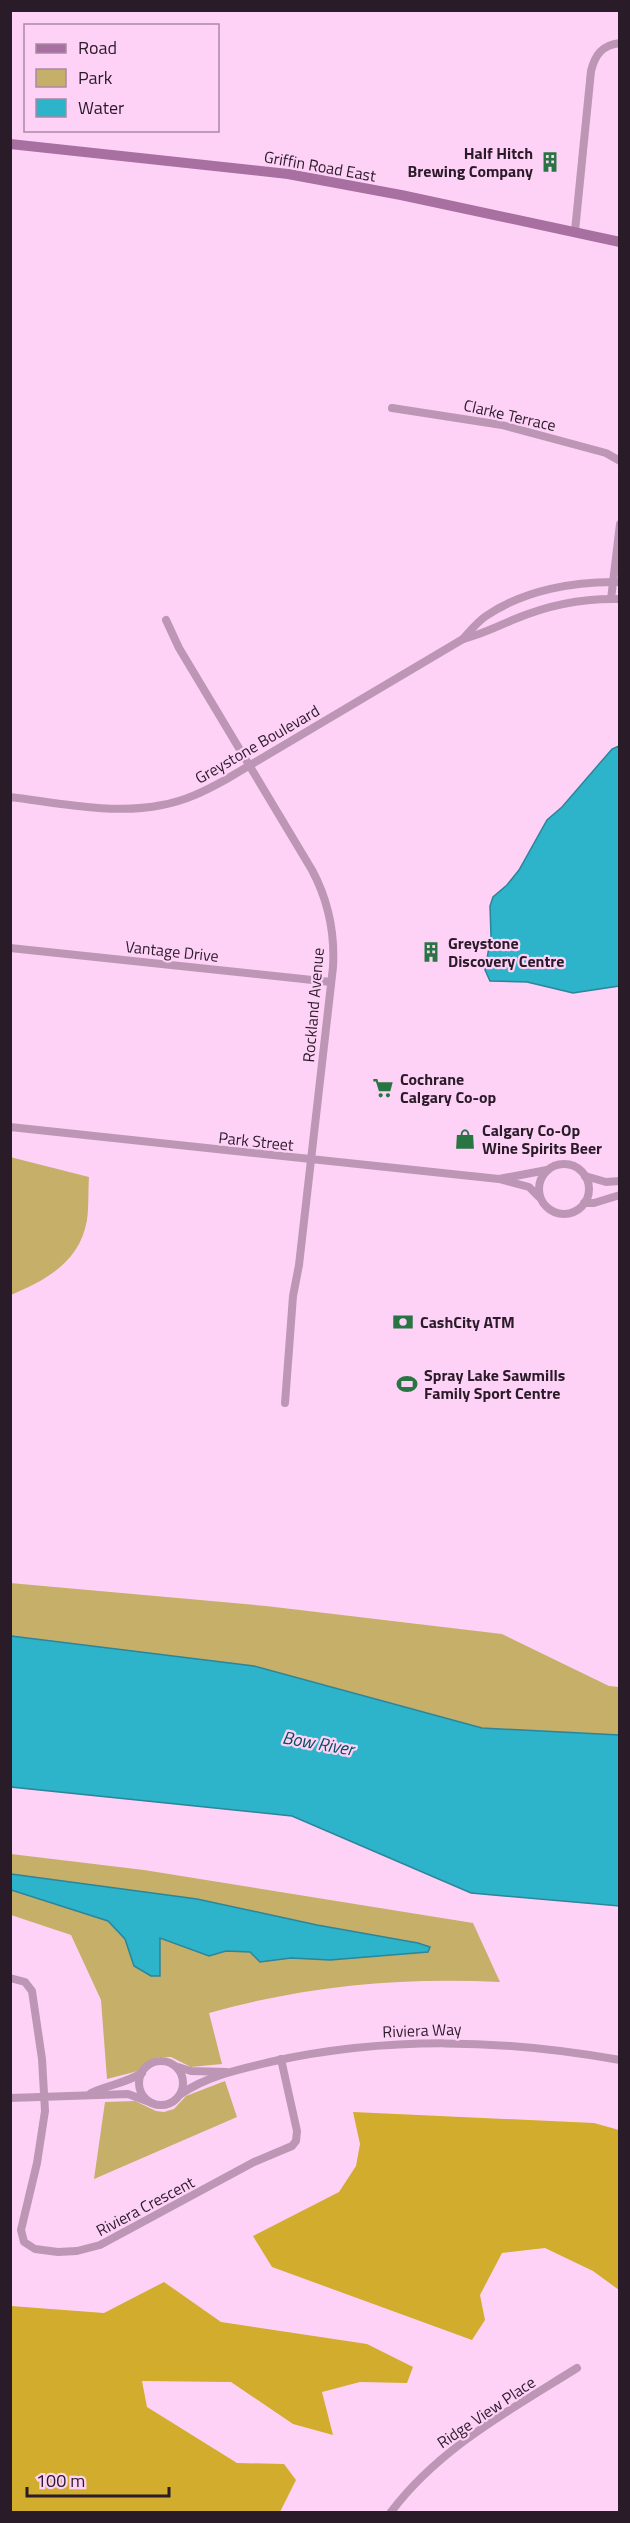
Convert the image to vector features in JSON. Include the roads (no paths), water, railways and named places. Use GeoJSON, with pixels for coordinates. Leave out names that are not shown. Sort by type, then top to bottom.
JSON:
{"type":"FeatureCollection","features":[{"type":"Feature","properties":{"kind":"main road","name":"Griffin Road East"},"geometry":{"type":"LineString","coordinates":[[10,144],[288,174],[575,231],[620,243]]}},
{"type":"Feature","properties":{"kind":"street"},"geometry":{"type":"LineString","coordinates":[[575,231],[591,71],[598,52],[606,46],[620,43]]}},
{"type":"Feature","properties":{"kind":"street","name":"Clarke Terrace"},"geometry":{"type":"LineString","coordinates":[[392,408],[502,425],[606,453],[620,460]]}},
{"type":"Feature","properties":{"kind":"street"},"geometry":{"type":"LineString","coordinates":[[615,599],[620,524]]}},
{"type":"Feature","properties":{"kind":"street","name":"Greystone Boulevard"},"geometry":{"type":"LineString","coordinates":[[10,797],[114,808],[146,808],[194,795],[250,765],[463,639],[484,617],[526,597],[574,584],[616,582]]}},
{"type":"Feature","properties":{"kind":"street","name":"Greystone Boulevard"},"geometry":{"type":"LineString","coordinates":[[463,639],[491,632],[546,608],[584,600],[615,599]]}},
{"type":"Feature","properties":{"kind":"street"},"geometry":{"type":"LineString","coordinates":[[166,620],[179,648],[250,765]]}},
{"type":"Feature","properties":{"kind":"street","name":"Rockland Avenue"},"geometry":{"type":"LineString","coordinates":[[250,765],[312,870],[322,891],[332,933],[331,982],[299,1272],[292,1296],[285,1403]]}},
{"type":"Feature","properties":{"kind":"street","name":"Vantage Drive"},"geometry":{"type":"LineString","coordinates":[[10,948],[331,982]]}},
{"type":"Feature","properties":{"kind":"street","name":"Park Street"},"geometry":{"type":"LineString","coordinates":[[10,1127],[499,1179],[529,1187],[541,1199]]}},
{"type":"Feature","properties":{"kind":"street"},"geometry":{"type":"LineString","coordinates":[[560,1164],[569,1164],[577,1167],[585,1176],[589,1190],[584,1203],[574,1212],[552,1211],[541,1199],[540,1182],[547,1170],[560,1164]]}},
{"type":"Feature","properties":{"kind":"street","name":"Park Street"},"geometry":{"type":"LineString","coordinates":[[499,1179],[547,1170]]}},
{"type":"Feature","properties":{"kind":"street"},"geometry":{"type":"LineString","coordinates":[[585,1176],[606,1182],[620,1181]]}},
{"type":"Feature","properties":{"kind":"street"},"geometry":{"type":"LineString","coordinates":[[584,1203],[594,1203],[620,1195]]}},
{"type":"Feature","properties":{"kind":"street"},"geometry":{"type":"LineString","coordinates":[[10,1978],[24,1982],[32,1991],[45,2098]]}},
{"type":"Feature","properties":{"kind":"street","name":"Riviera Way"},"geometry":{"type":"LineString","coordinates":[[10,2098],[89,2094],[136,2095],[152,2103],[165,2104],[177,2099],[194,2085],[226,2072],[363,2046],[457,2042],[529,2047],[620,2060]]}},
{"type":"Feature","properties":{"kind":"street","name":"Riviera Crescent"},"geometry":{"type":"LineString","coordinates":[[45,2098],[40,2151],[21,2234],[24,2242],[35,2249],[58,2252],[77,2251],[108,2242],[246,2166],[292,2146],[296,2141],[297,2131],[281,2060]]}},
{"type":"Feature","properties":{"kind":"street","name":"Riviera Way"},"geometry":{"type":"LineString","coordinates":[[89,2094],[105,2086],[129,2080],[142,2073],[152,2063],[166,2062],[191,2071],[226,2072]]}},
{"type":"Feature","properties":{"kind":"street"},"geometry":{"type":"LineString","coordinates":[[172,2064],[177,2068],[183,2080],[181,2094]]}},
{"type":"Feature","properties":{"kind":"street"},"geometry":{"type":"LineString","coordinates":[[142,2073],[140,2086],[142,2093],[152,2103]]}},
{"type":"Feature","properties":{"kind":"street","name":"Ridge View Place"},"geometry":{"type":"LineString","coordinates":[[391,2512],[417,2482],[454,2448],[577,2368]]}},
{"type":"Feature","properties":{"kind":"water"},"geometry":{"type":"Polygon","coordinates":[[[619,746],[619,986],[573,993],[527,982],[490,981],[485,970],[491,936],[490,906],[493,897],[519,870],[547,820],[562,807],[612,749],[619,746]]]}},
{"type":"Feature","properties":{"kind":"water","name":"Bow River"},"geometry":{"type":"Polygon","coordinates":[[[11,1636],[254,1666],[482,1728],[619,1735],[619,1906],[471,1893],[292,1816],[11,1787],[11,1636]]]}},
{"type":"Feature","properties":{"kind":"water"},"geometry":{"type":"Polygon","coordinates":[[[11,1874],[197,1899],[430,1947],[428,1952],[330,1960],[291,1958],[260,1962],[250,1952],[226,1951],[209,1956],[160,1938],[160,1976],[151,1976],[134,1966],[125,1939],[108,1921],[11,1890],[11,1874]]]}},
{"type":"Feature","properties":{"kind":"place","name":"Half Hitch Brewing Company"},"geometry":{"type":"Point","coordinates":[550,162]}},
{"type":"Feature","properties":{"kind":"place","name":"Greystone Discovery Centre"},"geometry":{"type":"Point","coordinates":[431,952]}},
{"type":"Feature","properties":{"kind":"place","name":"Cochrane Calgary Co-op"},"geometry":{"type":"Point","coordinates":[383,1088]}},
{"type":"Feature","properties":{"kind":"place","name":"Calgary Co-Op Wine Spirits Beer"},"geometry":{"type":"Point","coordinates":[465,1139]}},
{"type":"Feature","properties":{"kind":"place","name":"CashCity ATM"},"geometry":{"type":"Point","coordinates":[403,1322]}},
{"type":"Feature","properties":{"kind":"place","name":"Spray Lake Sawmills Family Sport Centre"},"geometry":{"type":"Point","coordinates":[407,1384]}}]}
